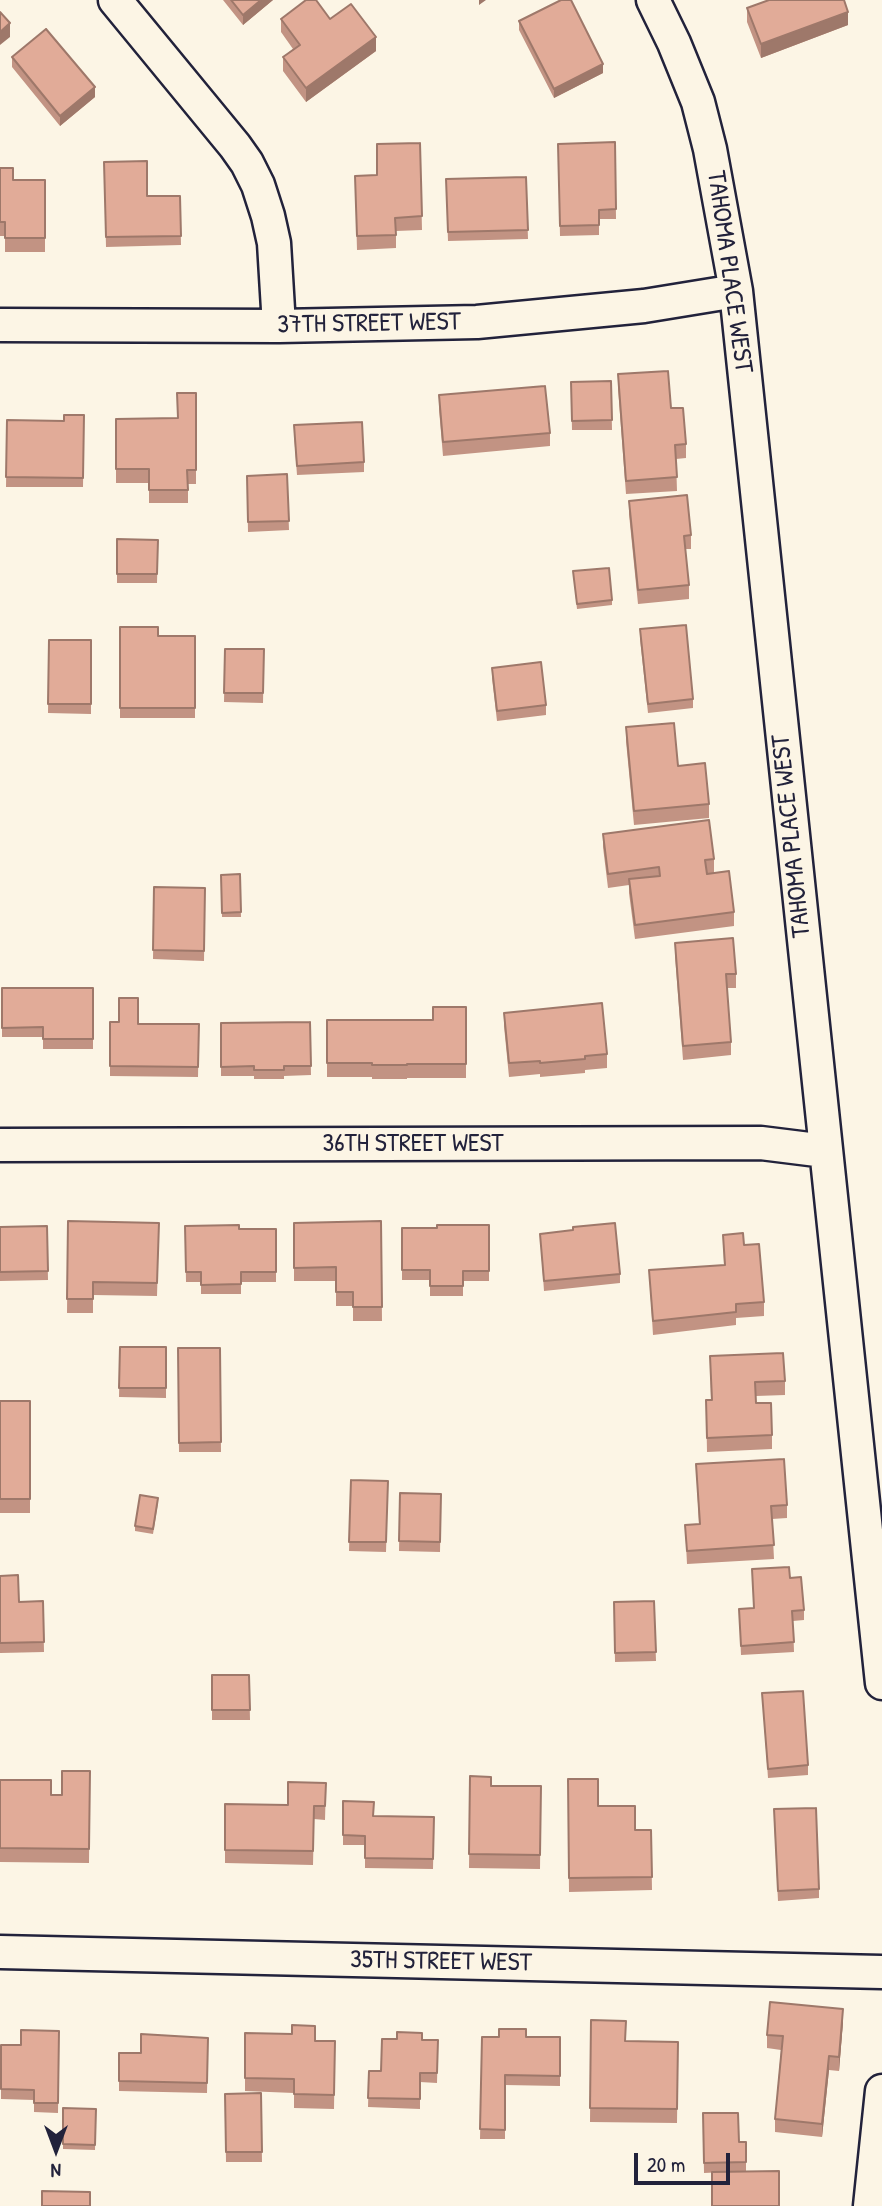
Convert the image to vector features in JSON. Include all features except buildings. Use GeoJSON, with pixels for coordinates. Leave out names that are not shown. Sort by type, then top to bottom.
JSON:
{"type":"FeatureCollection","features":[{"type":"Feature","properties":{"kind":"street"},"geometry":{"type":"LineString","coordinates":[[115,0],[235,146],[252,174],[275,243],[279,326]]}},
{"type":"Feature","properties":{"kind":"street","name":"TAHOMA PLACE WEST"},"geometry":{"type":"LineString","coordinates":[[653,0],[698,102],[715,175],[736,291],[882,1683]]}},
{"type":"Feature","properties":{"kind":"street","name":"37TH STREET WEST"},"geometry":{"type":"LineString","coordinates":[[0,325],[279,326],[477,322],[644,306],[736,291]]}},
{"type":"Feature","properties":{"kind":"street","name":"36TH STREET WEST"},"geometry":{"type":"LineString","coordinates":[[0,1145],[761,1143],[825,1151]]}},
{"type":"Feature","properties":{"kind":"street","name":"35TH STREET WEST"},"geometry":{"type":"LineString","coordinates":[[0,1952],[882,1972]]}},
{"type":"Feature","properties":{"kind":"street"},"geometry":{"type":"LineString","coordinates":[[870,2206],[882,2091]]}}]}
